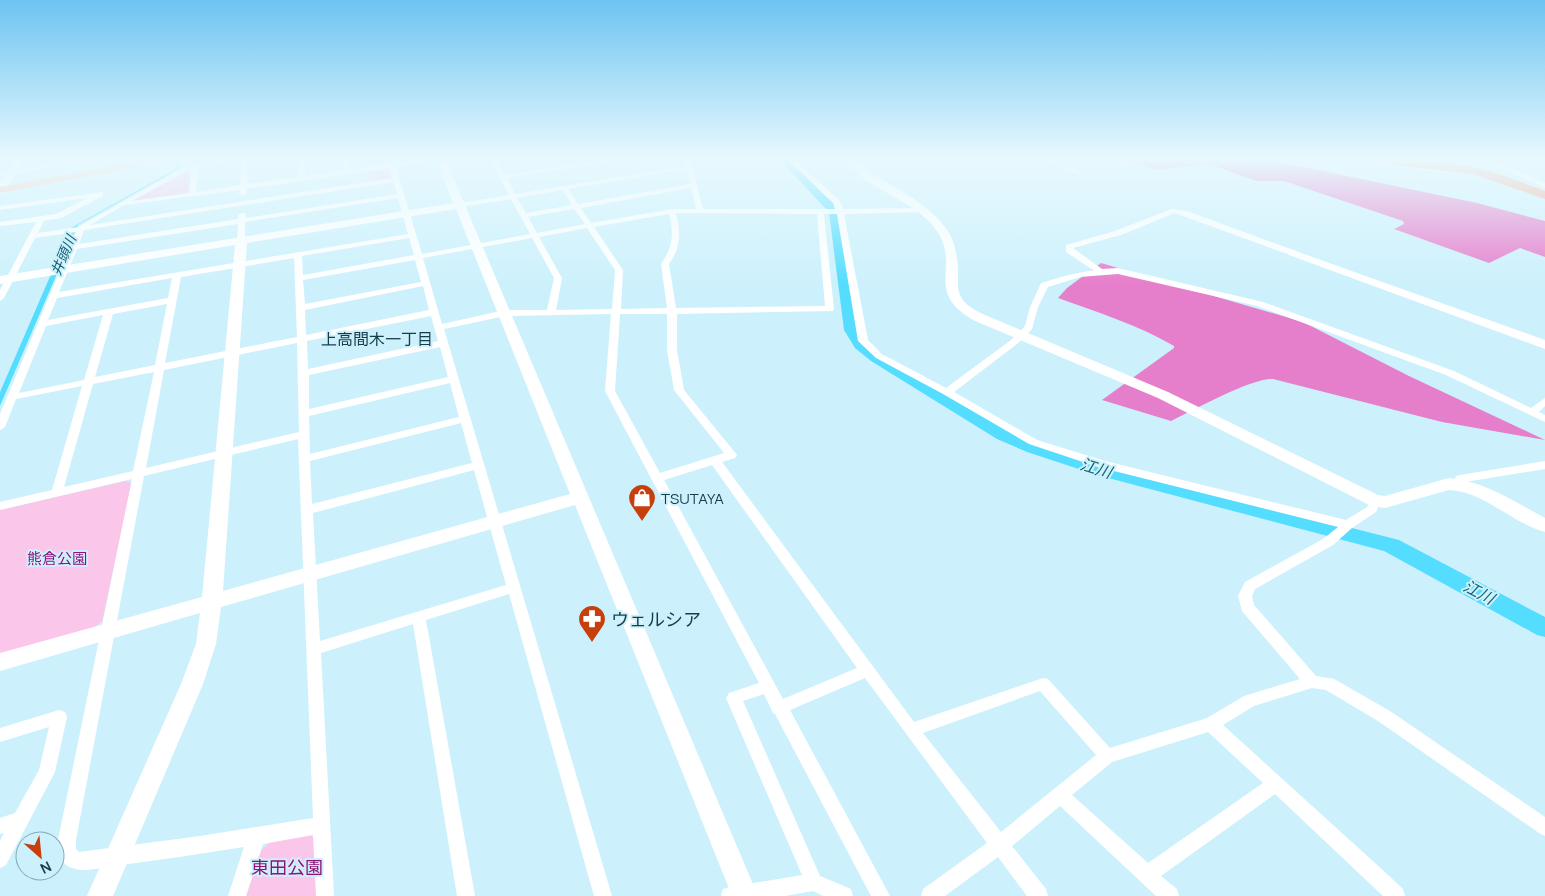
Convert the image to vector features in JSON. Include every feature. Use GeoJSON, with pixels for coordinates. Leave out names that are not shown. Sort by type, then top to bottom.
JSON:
{"type":"FeatureCollection","features":[{"type":"Feature","properties":{"kind":"street"},"geometry":{"type":"LineString","coordinates":[[0,208],[58,200]]}},
{"type":"Feature","properties":{"kind":"street"},"geometry":{"type":"LineString","coordinates":[[0,224],[58,216],[89,200]]}},
{"type":"Feature","properties":{"kind":"street"},"geometry":{"type":"LineString","coordinates":[[0,426],[82,228],[85,224],[127,200]]}},
{"type":"Feature","properties":{"kind":"street"},"geometry":{"type":"LineString","coordinates":[[120,204],[150,200]]}},
{"type":"Feature","properties":{"kind":"street"},"geometry":{"type":"LineString","coordinates":[[100,896],[192,684],[206,644],[212,601],[225,453],[243,200]]}},
{"type":"Feature","properties":{"kind":"street"},"geometry":{"type":"LineString","coordinates":[[32,236],[270,200]]}},
{"type":"Feature","properties":{"kind":"street"},"geometry":{"type":"LineString","coordinates":[[73,247],[376,200]]}},
{"type":"Feature","properties":{"kind":"street"},"geometry":{"type":"LineString","coordinates":[[401,200],[604,896]]}},
{"type":"Feature","properties":{"kind":"street"},"geometry":{"type":"LineString","coordinates":[[458,200],[581,497],[739,895],[814,882],[844,896]]}},
{"type":"Feature","properties":{"kind":"street"},"geometry":{"type":"LineString","coordinates":[[5,279],[491,200]]}},
{"type":"Feature","properties":{"kind":"street"},"geometry":{"type":"LineString","coordinates":[[515,200],[558,278],[551,313]]}},
{"type":"Feature","properties":{"kind":"street"},"geometry":{"type":"LineString","coordinates":[[572,200],[620,270],[610,391],[778,708],[881,896]]}},
{"type":"Feature","properties":{"kind":"street"},"geometry":{"type":"LineString","coordinates":[[522,212],[596,200]]}},
{"type":"Feature","properties":{"kind":"street"},"geometry":{"type":"LineString","coordinates":[[697,200],[700,211]]}},
{"type":"Feature","properties":{"kind":"street"},"geometry":{"type":"LineString","coordinates":[[834,200],[840,212],[863,341],[879,356],[947,392],[1033,442],[1102,464],[1348,525]]}},
{"type":"Feature","properties":{"kind":"street"},"geometry":{"type":"LineString","coordinates":[[904,200],[921,210],[939,227],[948,242],[952,264],[952,293],[958,302],[971,313],[984,320],[1163,395],[1375,501],[1385,502],[1449,484],[1460,483],[1545,526]]}},
{"type":"Feature","properties":{"kind":"street"},"geometry":{"type":"LineString","coordinates":[[1099,270],[1069,250],[1069,247],[1118,233],[1172,209],[1545,346]]}},
{"type":"Feature","properties":{"kind":"street"},"geometry":{"type":"LineString","coordinates":[[299,278],[672,211],[840,212],[921,210]]}},
{"type":"Feature","properties":{"kind":"street"},"geometry":{"type":"LineString","coordinates":[[656,478],[731,455],[679,390],[672,350],[672,312],[665,264],[670,257],[677,231],[672,211]]}},
{"type":"Feature","properties":{"kind":"street"},"geometry":{"type":"LineString","coordinates":[[440,327],[505,314],[830,309],[820,212]]}},
{"type":"Feature","properties":{"kind":"street"},"geometry":{"type":"LineString","coordinates":[[0,298],[5,279],[41,218]]}},
{"type":"Feature","properties":{"kind":"street"},"geometry":{"type":"LineString","coordinates":[[54,296],[413,235]]}},
{"type":"Feature","properties":{"kind":"street"},"geometry":{"type":"LineString","coordinates":[[298,254],[304,373],[304,459],[325,896]]}},
{"type":"Feature","properties":{"kind":"street"},"geometry":{"type":"LineString","coordinates":[[947,392],[1029,327],[1034,307],[1044,285],[1076,274],[1099,270],[1133,274],[1260,304],[1450,374],[1545,419]]}},
{"type":"Feature","properties":{"kind":"street"},"geometry":{"type":"LineString","coordinates":[[177,275],[140,473],[106,632],[67,840],[67,854],[77,861],[117,857],[256,837],[322,825]]}},
{"type":"Feature","properties":{"kind":"street"},"geometry":{"type":"LineString","coordinates":[[300,308],[427,284]]}},
{"type":"Feature","properties":{"kind":"street"},"geometry":{"type":"LineString","coordinates":[[43,324],[172,300]]}},
{"type":"Feature","properties":{"kind":"street"},"geometry":{"type":"LineString","coordinates":[[57,492],[108,312]]}},
{"type":"Feature","properties":{"kind":"street"},"geometry":{"type":"LineString","coordinates":[[13,397],[435,312]]}},
{"type":"Feature","properties":{"kind":"street"},"geometry":{"type":"LineString","coordinates":[[304,373],[444,343]]}},
{"type":"Feature","properties":{"kind":"street"},"geometry":{"type":"LineString","coordinates":[[303,414],[455,379]]}},
{"type":"Feature","properties":{"kind":"street"},"geometry":{"type":"LineString","coordinates":[[1531,412],[1545,400]]}},
{"type":"Feature","properties":{"kind":"street"},"geometry":{"type":"LineString","coordinates":[[304,459],[466,419]]}},
{"type":"Feature","properties":{"kind":"street"},"geometry":{"type":"LineString","coordinates":[[0,506],[304,434]]}},
{"type":"Feature","properties":{"kind":"street"},"geometry":{"type":"LineString","coordinates":[[715,460],[911,730],[1039,896]]}},
{"type":"Feature","properties":{"kind":"street"},"geometry":{"type":"LineString","coordinates":[[1460,483],[1460,479],[1545,464]]}},
{"type":"Feature","properties":{"kind":"street"},"geometry":{"type":"LineString","coordinates":[[307,510],[479,465]]}},
{"type":"Feature","properties":{"kind":"street"},"geometry":{"type":"LineString","coordinates":[[0,662],[581,497]]}},
{"type":"Feature","properties":{"kind":"street"},"geometry":{"type":"LineString","coordinates":[[1312,682],[1247,607],[1245,596],[1250,586],[1330,540],[1348,525],[1372,510],[1375,501]]}},
{"type":"Feature","properties":{"kind":"street"},"geometry":{"type":"LineString","coordinates":[[313,649],[514,588]]}},
{"type":"Feature","properties":{"kind":"street"},"geometry":{"type":"LineString","coordinates":[[419,616],[466,896]]}},
{"type":"Feature","properties":{"kind":"street"},"geometry":{"type":"LineString","coordinates":[[778,708],[867,670]]}},
{"type":"Feature","properties":{"kind":"street"},"geometry":{"type":"LineString","coordinates":[[930,896],[998,845],[1107,756],[1211,724],[1249,701],[1312,682],[1329,684],[1384,716],[1545,827]]}},
{"type":"Feature","properties":{"kind":"street"},"geometry":{"type":"LineString","coordinates":[[911,730],[1043,684],[1107,756]]}},
{"type":"Feature","properties":{"kind":"street"},"geometry":{"type":"LineString","coordinates":[[767,686],[734,698],[814,882]]}},
{"type":"Feature","properties":{"kind":"street"},"geometry":{"type":"LineString","coordinates":[[0,735],[59,717],[47,772],[0,859]]}},
{"type":"Feature","properties":{"kind":"street"},"geometry":{"type":"LineString","coordinates":[[1211,724],[1380,879],[1396,896]]}},
{"type":"Feature","properties":{"kind":"street"},"geometry":{"type":"LineString","coordinates":[[1148,874],[1275,784]]}},
{"type":"Feature","properties":{"kind":"street"},"geometry":{"type":"LineString","coordinates":[[1060,794],[1170,896]]}},
{"type":"Feature","properties":{"kind":"street"},"geometry":{"type":"LineString","coordinates":[[0,826],[22,820]]}},
{"type":"Feature","properties":{"kind":"street"},"geometry":{"type":"LineString","coordinates":[[237,896],[256,837]]}},
{"type":"Feature","properties":{"kind":"green space","name":"熊倉公園"},"geometry":{"type":"Polygon","coordinates":[[[125,481],[132,483],[102,622],[90,630],[0,655],[0,510],[125,481]]]}},
{"type":"Feature","properties":{"kind":"green space","name":"東田公園"},"geometry":{"type":"Polygon","coordinates":[[[309,834],[315,838],[317,896],[246,896],[261,850],[273,840],[309,834]]]}},
{"type":"Feature","properties":{"kind":"shaded area"},"geometry":{"type":"Polygon","coordinates":[[[1340,200],[1462,200],[1545,221],[1545,257],[1520,248],[1489,263],[1394,229],[1404,224],[1403,221],[1340,200]]]}},
{"type":"Feature","properties":{"kind":"shaded area"},"geometry":{"type":"Polygon","coordinates":[[[1101,263],[1303,322],[1409,376],[1545,440],[1442,422],[1273,379],[1263,380],[1237,389],[1171,421],[1102,400],[1174,348],[1174,346],[1132,325],[1058,298],[1067,288],[1101,263]]]}},
{"type":"Feature","properties":{"kind":"water","name":"井頭川"},"geometry":{"type":"Polygon","coordinates":[[[123,200],[78,225],[0,406],[0,392],[71,228],[123,200]]]}},
{"type":"Feature","properties":{"kind":"waterway","name":"江川"},"geometry":{"type":"LineString","coordinates":[[826,200],[835,212],[852,330],[860,344],[877,358],[1004,435],[1034,448],[1104,471],[1391,545],[1545,628]]}},
{"type":"Feature","properties":{"kind":"place","name":"TSUTAYA"},"geometry":{"type":"Point","coordinates":[642,522]}},
{"type":"Feature","properties":{"kind":"place","name":"ウェルシア"},"geometry":{"type":"Point","coordinates":[592,643]}},
{"type":"Feature","properties":{"kind":"district","name":"上高間木一丁目"},"geometry":{"type":"Point","coordinates":[377,339]}}]}
